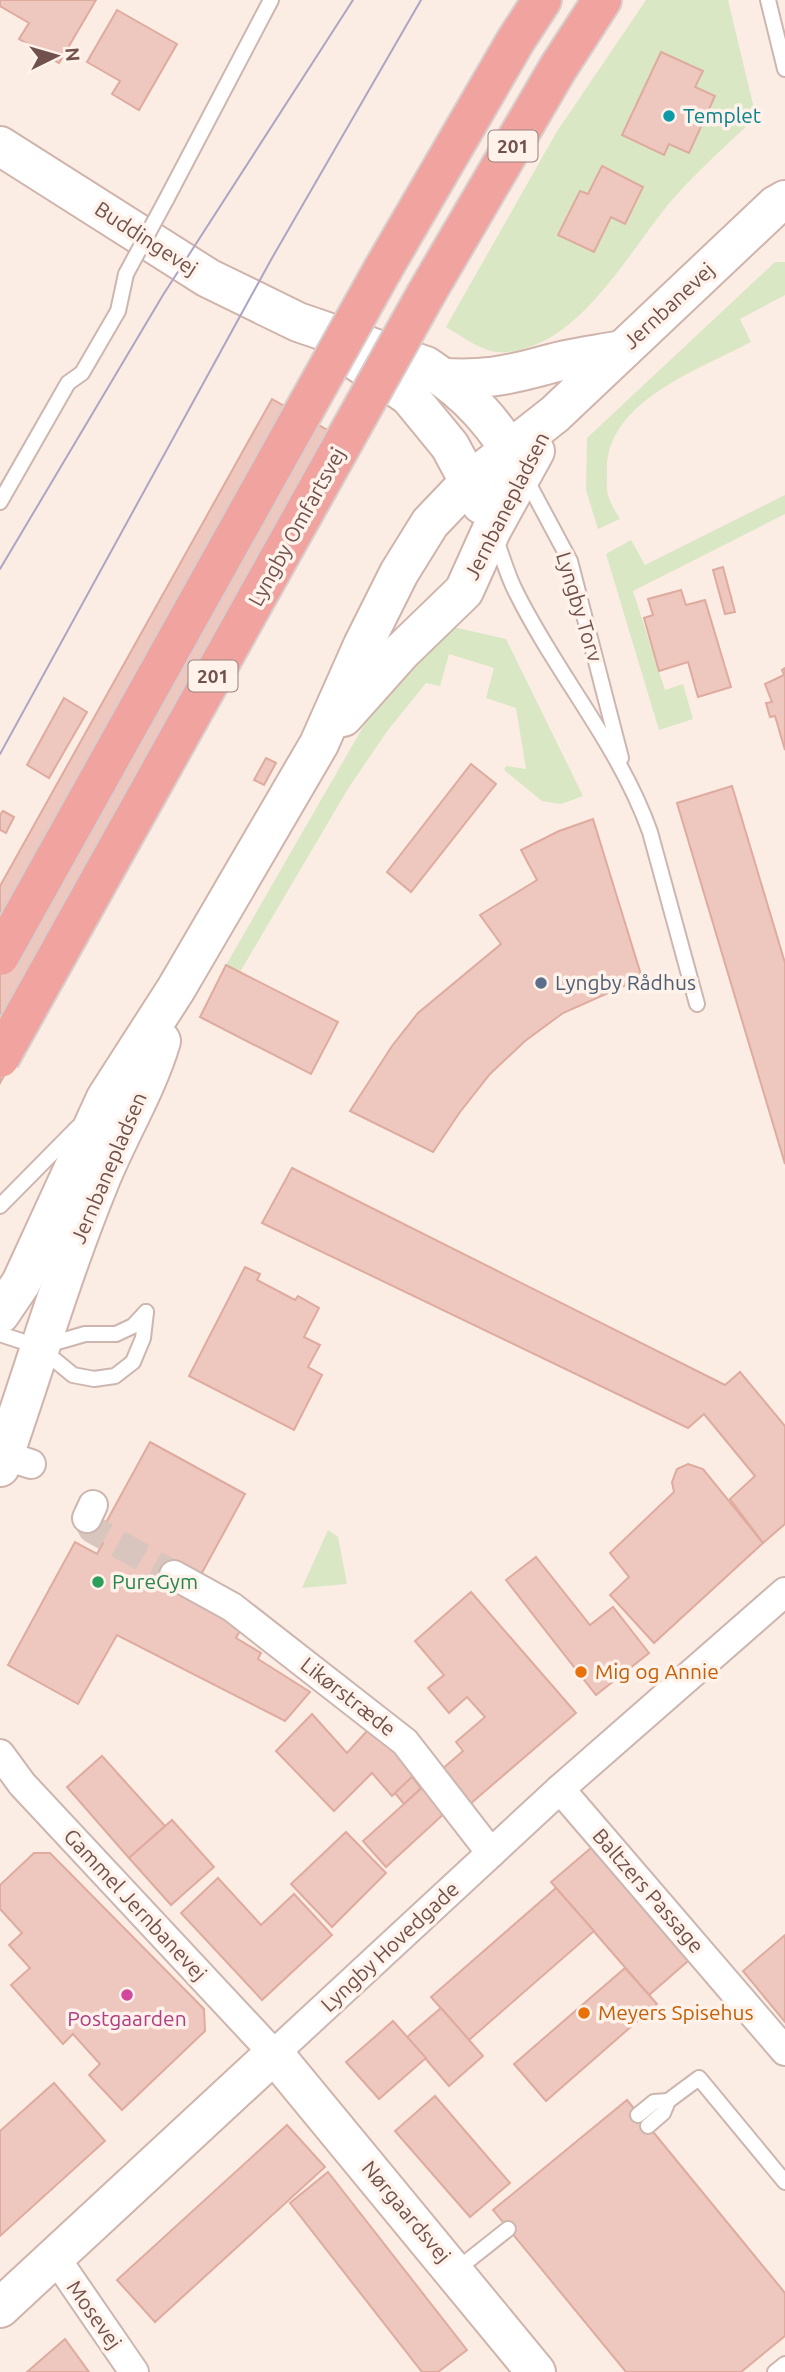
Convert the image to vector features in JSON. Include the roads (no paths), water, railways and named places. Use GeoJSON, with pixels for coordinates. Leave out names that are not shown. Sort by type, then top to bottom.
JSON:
{"type":"FeatureCollection","features":[{"type":"Feature","properties":{"kind":"highway","name":"201"},"geometry":{"type":"LineString","coordinates":[[0,956],[383,269],[542,0]]}},
{"type":"Feature","properties":{"kind":"highway","name":"Lyngby Omfartsvej"},"geometry":{"type":"LineString","coordinates":[[0,1058],[426,294],[558,68],[602,0]]}},
{"type":"Feature","properties":{"kind":"street","name":"Buddingevej"},"geometry":{"type":"LineString","coordinates":[[0,146],[208,278],[298,322],[426,366],[444,378],[489,418],[517,462]]}},
{"type":"Feature","properties":{"kind":"street","name":"Jernbanevej"},"geometry":{"type":"LineString","coordinates":[[555,414],[622,350],[782,209]]}},
{"type":"Feature","properties":{"kind":"street","name":"Buddingevej"},"geometry":{"type":"LineString","coordinates":[[298,322],[409,396],[444,437],[470,481]]}},
{"type":"Feature","properties":{"kind":"street"},"geometry":{"type":"LineString","coordinates":[[444,378],[470,379],[512,375],[541,366],[622,350]]}},
{"type":"Feature","properties":{"kind":"street","name":"Jernbanepladsen"},"geometry":{"type":"LineString","coordinates":[[319,744],[401,652],[464,591],[492,529],[517,462],[555,414]]}},
{"type":"Feature","properties":{"kind":"street","name":"Jernbanepladsen"},"geometry":{"type":"LineString","coordinates":[[0,1314],[21,1283],[106,1098],[176,989],[319,744],[399,573],[430,523],[470,481],[517,462]]}},
{"type":"Feature","properties":{"kind":"street","name":"Lyngby Torv"},"geometry":{"type":"LineString","coordinates":[[470,481],[492,529]]}},
{"type":"Feature","properties":{"kind":"street","name":"Jernbanepladsen"},"geometry":{"type":"LineString","coordinates":[[9,1460],[39,1347],[99,1182],[151,1075],[176,989]]}},
{"type":"Feature","properties":{"kind":"street","name":"Likørstræde"},"geometry":{"type":"LineString","coordinates":[[174,1575],[232,1607],[405,1742],[491,1853]]}},
{"type":"Feature","properties":{"kind":"street","name":"Lyngby Hovedgade"},"geometry":{"type":"LineString","coordinates":[[0,2308],[560,1789],[785,1592]]}},
{"type":"Feature","properties":{"kind":"street","name":"Gammel Jernbanevej"},"geometry":{"type":"LineString","coordinates":[[0,1754],[22,1784],[274,2054]]}},
{"type":"Feature","properties":{"kind":"street","name":"Baltzers Passage"},"geometry":{"type":"LineString","coordinates":[[560,1789],[785,2051]]}},
{"type":"Feature","properties":{"kind":"street","name":"Nørgaardsvej"},"geometry":{"type":"LineString","coordinates":[[274,2054],[536,2372]]}},
{"type":"Feature","properties":{"kind":"street","name":"Mosevej"},"geometry":{"type":"LineString","coordinates":[[55,2257],[134,2372]]}},
{"type":"Feature","properties":{"kind":"lane"},"geometry":{"type":"LineString","coordinates":[[0,502],[68,383],[82,373],[118,311],[126,274],[271,0]]}},
{"type":"Feature","properties":{"kind":"lane"},"geometry":{"type":"LineString","coordinates":[[768,0],[785,69]]}},
{"type":"Feature","properties":{"kind":"lane","name":"Lyngby Torv"},"geometry":{"type":"LineString","coordinates":[[517,462],[570,561],[625,773]]}},
{"type":"Feature","properties":{"kind":"lane","name":"Lyngby Torv"},"geometry":{"type":"LineString","coordinates":[[492,529],[516,592],[625,773],[650,832],[697,1004]]}},
{"type":"Feature","properties":{"kind":"lane","name":"Jernbanepladsen"},"geometry":{"type":"LineString","coordinates":[[0,1206],[106,1098]]}},
{"type":"Feature","properties":{"kind":"lane"},"geometry":{"type":"LineString","coordinates":[[0,1334],[39,1347],[73,1375],[94,1379],[115,1376],[133,1362],[143,1338],[146,1312],[133,1326],[116,1334],[85,1334],[39,1347]]}},
{"type":"Feature","properties":{"kind":"lane"},"geometry":{"type":"LineString","coordinates":[[643,2120],[654,2102],[668,2101],[699,2078],[785,2182]]}},
{"type":"Feature","properties":{"kind":"lane"},"geometry":{"type":"LineString","coordinates":[[455,2271],[508,2229]]}},
{"type":"Feature","properties":{"kind":"lane"},"geometry":{"type":"LineString","coordinates":[[775,2372],[785,2364]]}},
{"type":"Feature","properties":{"kind":"tunnel"},"geometry":{"type":"LineString","coordinates":[[87,1518],[92,1529],[174,1575]]}},
{"type":"Feature","properties":{"kind":"tram line"},"geometry":{"type":"LineString","coordinates":[[0,569],[163,295],[353,0]]}},
{"type":"Feature","properties":{"kind":"tram line"},"geometry":{"type":"LineString","coordinates":[[0,754],[272,258],[421,0]]}},
{"type":"Feature","properties":{"kind":"place","name":"Templet"},"geometry":{"type":"Point","coordinates":[669,116]}},
{"type":"Feature","properties":{"kind":"place","name":"Lyngby Rådhus"},"geometry":{"type":"Point","coordinates":[541,983]}},
{"type":"Feature","properties":{"kind":"place","name":"PureGym"},"geometry":{"type":"Point","coordinates":[98,1582]}},
{"type":"Feature","properties":{"kind":"place","name":"Mig og Annie"},"geometry":{"type":"Point","coordinates":[581,1672]}},
{"type":"Feature","properties":{"kind":"place","name":"Postgaarden"},"geometry":{"type":"Point","coordinates":[127,1995]}},
{"type":"Feature","properties":{"kind":"place","name":"Meyers Spisehus"},"geometry":{"type":"Point","coordinates":[584,2013]}}]}
